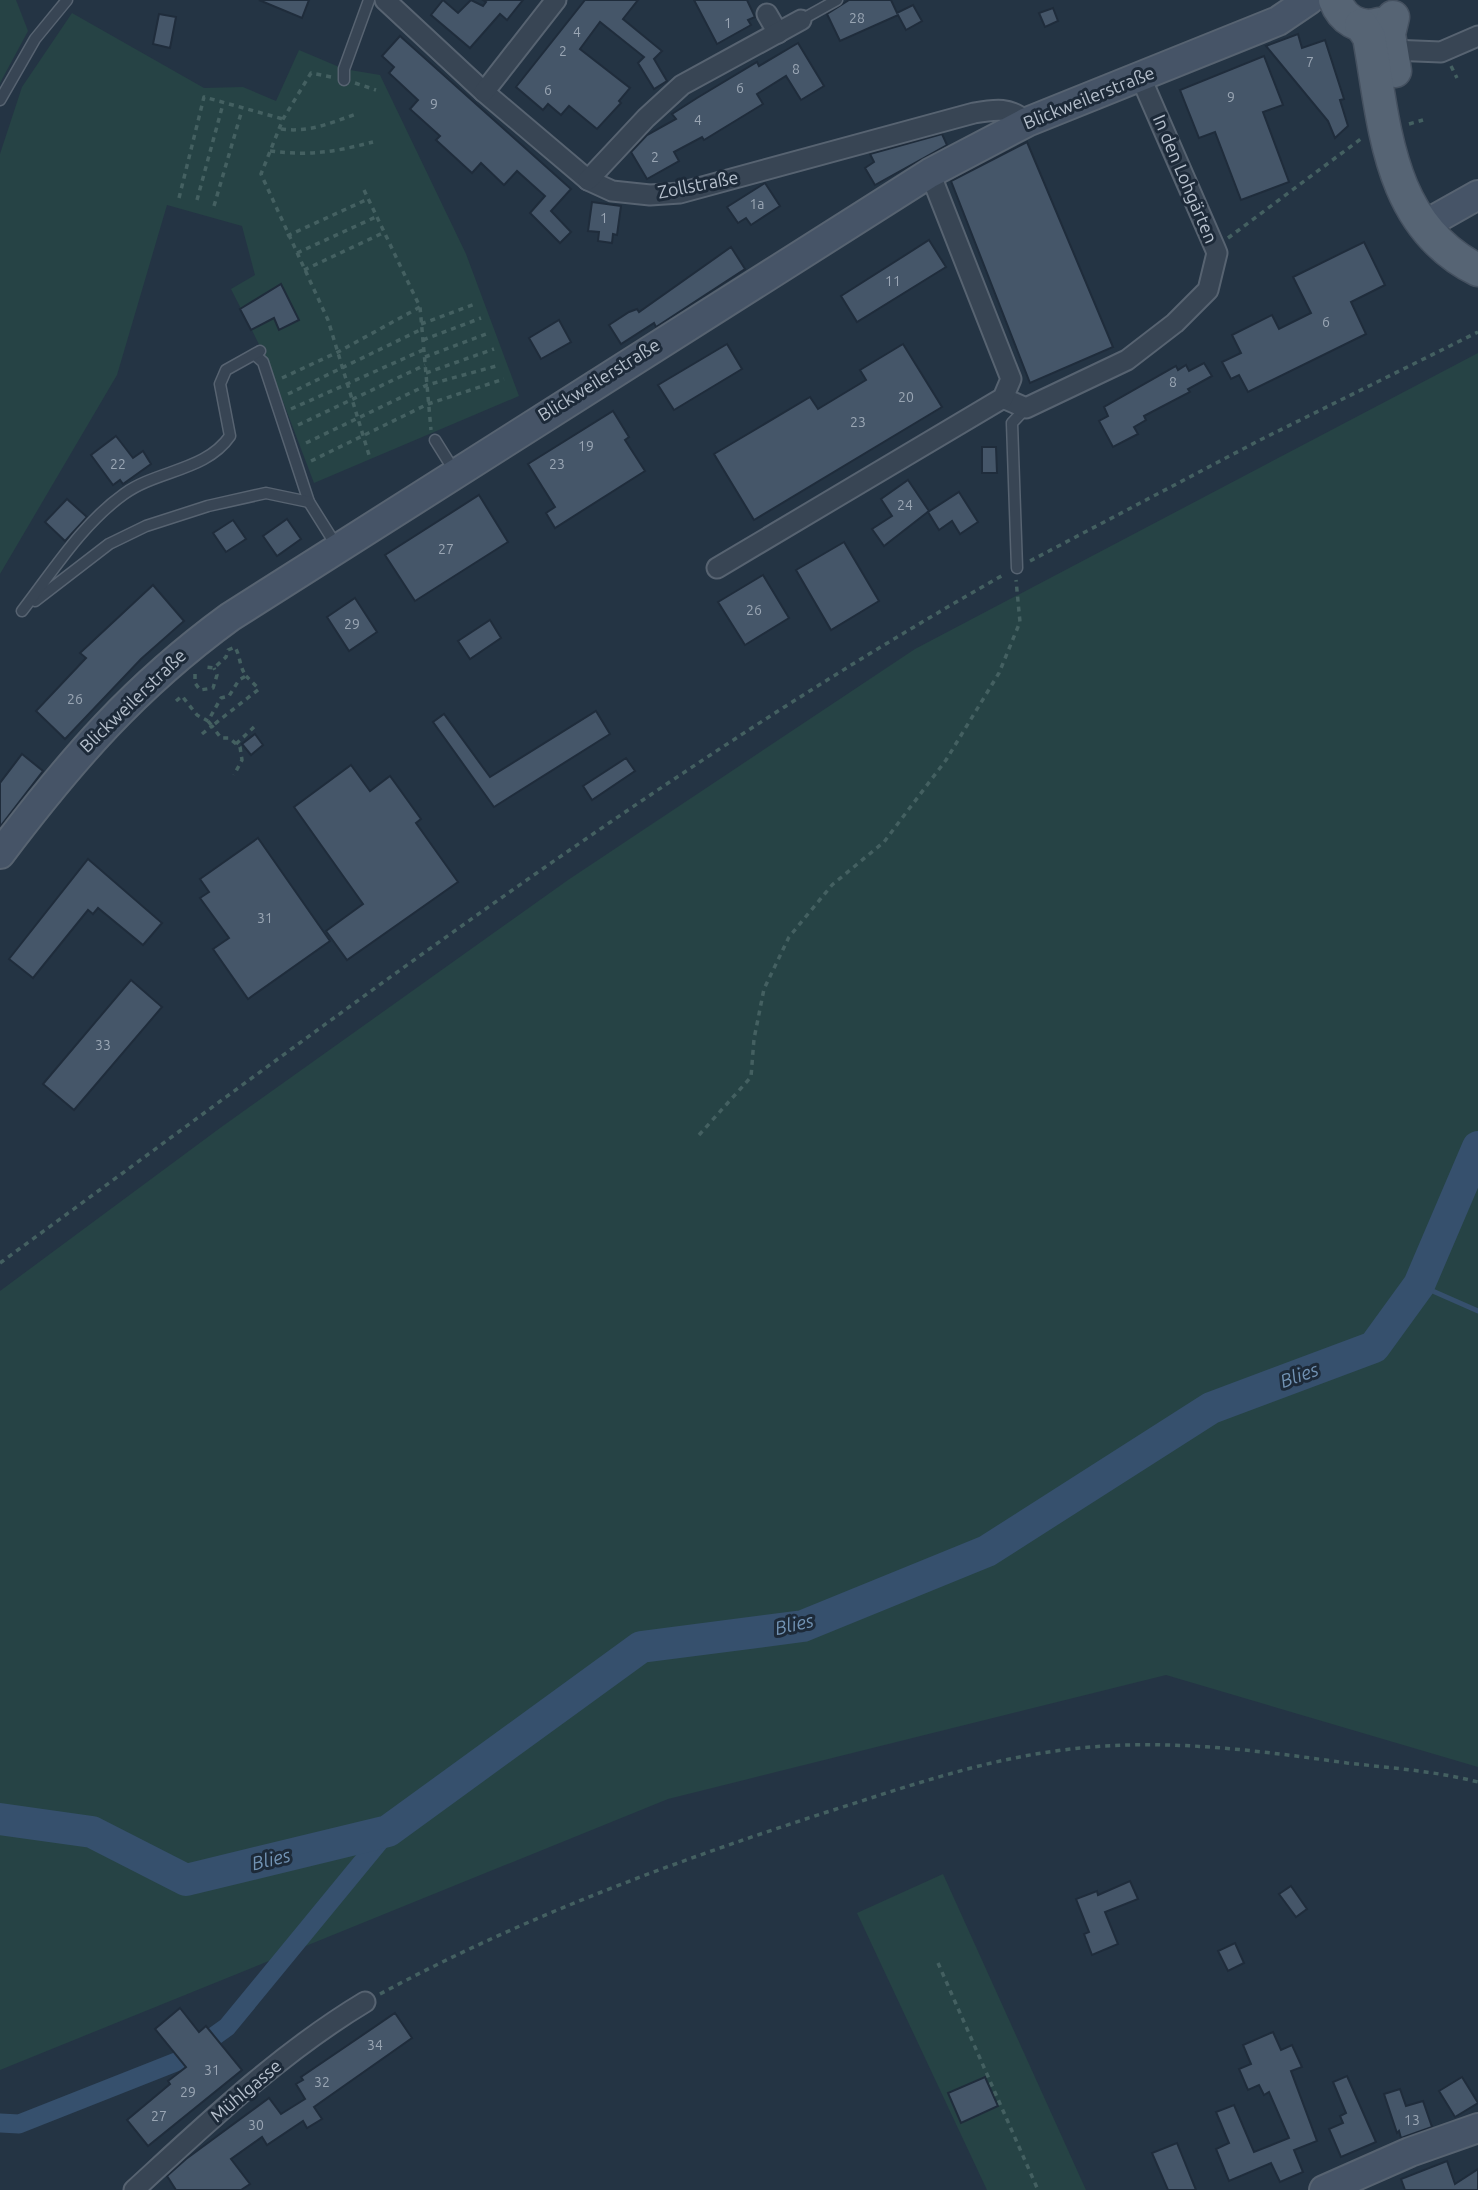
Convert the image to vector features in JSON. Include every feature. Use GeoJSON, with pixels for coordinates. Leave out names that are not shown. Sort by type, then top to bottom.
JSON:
{"type":"FeatureCollection","features":[{"type":"Feature","properties":{"kind":"main road"},"geometry":{"type":"LineString","coordinates":[[1345,12],[1372,26],[1398,9]]}},
{"type":"Feature","properties":{"kind":"main road"},"geometry":{"type":"LineString","coordinates":[[1398,9],[1389,34],[1391,50],[1409,156],[1435,230]]}},
{"type":"Feature","properties":{"kind":"main road"},"geometry":{"type":"LineString","coordinates":[[1345,12],[1369,37],[1391,155],[1408,204],[1463,262],[1478,270]]}},
{"type":"Feature","properties":{"kind":"street","name":"Zollstraße"},"geometry":{"type":"LineString","coordinates":[[385,0],[484,92],[588,180],[621,192],[680,193],[974,113],[999,109],[1016,112],[1027,122]]}},
{"type":"Feature","properties":{"kind":"street"},"geometry":{"type":"LineString","coordinates":[[484,92],[556,0]]}},
{"type":"Feature","properties":{"kind":"street","name":"Blickweilerstraße"},"geometry":{"type":"LineString","coordinates":[[0,854],[75,758],[155,675],[230,617],[337,547],[930,173],[1027,122],[1278,21],[1309,0]]}},
{"type":"Feature","properties":{"kind":"street","name":"Blickweilerstraße"},"geometry":{"type":"LineString","coordinates":[[1278,21],[1345,12]]}},
{"type":"Feature","properties":{"kind":"street"},"geometry":{"type":"LineString","coordinates":[[767,14],[778,33]]}},
{"type":"Feature","properties":{"kind":"street"},"geometry":{"type":"LineString","coordinates":[[588,180],[646,118],[682,85],[801,20]]}},
{"type":"Feature","properties":{"kind":"street"},"geometry":{"type":"LineString","coordinates":[[1391,50],[1445,51],[1478,36]]}},
{"type":"Feature","properties":{"kind":"street","name":"In den Lohgärten"},"geometry":{"type":"LineString","coordinates":[[1027,408],[1127,360],[1175,323],[1208,290],[1217,253],[1141,78]]}},
{"type":"Feature","properties":{"kind":"street"},"geometry":{"type":"LineString","coordinates":[[717,568],[1003,398],[1011,379],[930,173]]}},
{"type":"Feature","properties":{"kind":"street"},"geometry":{"type":"LineString","coordinates":[[1435,230],[1478,195]]}},
{"type":"Feature","properties":{"kind":"street"},"geometry":{"type":"LineString","coordinates":[[1003,398],[1027,408]]}},
{"type":"Feature","properties":{"kind":"street","name":"Mühlgasse"},"geometry":{"type":"LineString","coordinates":[[134,2190],[203,2127],[299,2047],[365,2002]]}},
{"type":"Feature","properties":{"kind":"street"},"geometry":{"type":"LineString","coordinates":[[1324,2190],[1410,2152],[1478,2128]]}},
{"type":"Feature","properties":{"kind":"lane"},"geometry":{"type":"LineString","coordinates":[[0,100],[35,39],[67,0]]}},
{"type":"Feature","properties":{"kind":"lane"},"geometry":{"type":"LineString","coordinates":[[344,80],[344,69],[369,0]]}},
{"type":"Feature","properties":{"kind":"lane"},"geometry":{"type":"LineString","coordinates":[[801,20],[837,0]]}},
{"type":"Feature","properties":{"kind":"lane"},"geometry":{"type":"LineString","coordinates":[[309,502],[266,493],[208,506],[146,526],[109,544],[22,611],[74,543],[106,508],[127,492],[220,450],[230,436],[220,384],[226,370],[258,353],[309,502],[337,547]]}},
{"type":"Feature","properties":{"kind":"lane"},"geometry":{"type":"LineString","coordinates":[[1017,568],[1012,423],[1027,408]]}},
{"type":"Feature","properties":{"kind":"lane"},"geometry":{"type":"LineString","coordinates":[[433,437],[455,472]]}},
{"type":"Feature","properties":{"kind":"path"},"geometry":{"type":"LineString","coordinates":[[311,74],[284,119],[261,174],[287,236],[328,320],[369,455]]}},
{"type":"Feature","properties":{"kind":"path"},"geometry":{"type":"LineString","coordinates":[[179,198],[204,97],[242,110],[284,119]]}},
{"type":"Feature","properties":{"kind":"path"},"geometry":{"type":"LineString","coordinates":[[197,201],[223,104]]}},
{"type":"Feature","properties":{"kind":"path"},"geometry":{"type":"LineString","coordinates":[[214,206],[242,110]]}},
{"type":"Feature","properties":{"kind":"path"},"geometry":{"type":"LineString","coordinates":[[280,129],[297,131],[314,128],[356,114]]}},
{"type":"Feature","properties":{"kind":"path"},"geometry":{"type":"LineString","coordinates":[[1215,248],[1370,131]]}},
{"type":"Feature","properties":{"kind":"path"},"geometry":{"type":"LineString","coordinates":[[270,151],[306,155],[328,154],[373,142]]}},
{"type":"Feature","properties":{"kind":"path"},"geometry":{"type":"LineString","coordinates":[[364,190],[420,307],[433,437]]}},
{"type":"Feature","properties":{"kind":"path"},"geometry":{"type":"LineString","coordinates":[[287,236],[369,199]]}},
{"type":"Feature","properties":{"kind":"path"},"geometry":{"type":"LineString","coordinates":[[296,253],[377,216]]}},
{"type":"Feature","properties":{"kind":"path"},"geometry":{"type":"LineString","coordinates":[[304,270],[384,232]]}},
{"type":"Feature","properties":{"kind":"path"},"geometry":{"type":"LineString","coordinates":[[286,395],[422,326],[475,304]]}},
{"type":"Feature","properties":{"kind":"path"},"geometry":{"type":"LineString","coordinates":[[281,378],[338,352],[420,307]]}},
{"type":"Feature","properties":{"kind":"path"},"geometry":{"type":"LineString","coordinates":[[423,340],[481,318]]}},
{"type":"Feature","properties":{"kind":"path"},"geometry":{"type":"LineString","coordinates":[[0,1263],[561,853],[844,667],[1017,568],[1260,440],[1478,332]]}},
{"type":"Feature","properties":{"kind":"path"},"geometry":{"type":"LineString","coordinates":[[424,357],[489,333]]}},
{"type":"Feature","properties":{"kind":"path"},"geometry":{"type":"LineString","coordinates":[[291,409],[424,349]]}},
{"type":"Feature","properties":{"kind":"path"},"geometry":{"type":"LineString","coordinates":[[426,373],[494,349]]}},
{"type":"Feature","properties":{"kind":"path"},"geometry":{"type":"LineString","coordinates":[[298,425],[425,365]]}},
{"type":"Feature","properties":{"kind":"path"},"geometry":{"type":"LineString","coordinates":[[306,443],[427,385],[500,365]]}},
{"type":"Feature","properties":{"kind":"path"},"geometry":{"type":"LineString","coordinates":[[311,461],[428,404],[504,379]]}},
{"type":"Feature","properties":{"kind":"path"},"geometry":{"type":"LineString","coordinates":[[699,1135],[751,1077],[754,1038],[764,989],[789,937],[832,885],[884,842],[946,760],[999,673],[1020,622],[1016,593],[1017,568]]}},
{"type":"Feature","properties":{"kind":"path"},"geometry":{"type":"LineString","coordinates":[[202,734],[259,689],[240,667],[240,655],[235,648],[228,650],[226,657],[214,668],[204,667],[194,675],[200,690],[213,688],[217,675],[214,668]]}},
{"type":"Feature","properties":{"kind":"path"},"geometry":{"type":"LineString","coordinates":[[208,721],[221,698],[229,696],[239,680],[246,676]]}},
{"type":"Feature","properties":{"kind":"path"},"geometry":{"type":"LineString","coordinates":[[176,701],[182,696],[221,738],[229,738],[236,744],[242,760],[234,775]]}},
{"type":"Feature","properties":{"kind":"path"},"geometry":{"type":"LineString","coordinates":[[236,744],[254,727]]}},
{"type":"Feature","properties":{"kind":"path"},"geometry":{"type":"LineString","coordinates":[[365,2002],[427,1969],[584,1897],[755,1836],[974,1765],[1056,1751],[1164,1743],[1248,1749],[1478,1782]]}},
{"type":"Feature","properties":{"kind":"path"},"geometry":{"type":"LineString","coordinates":[[938,1963],[1038,2190]]}},
{"type":"Feature","properties":{"kind":"green space"},"geometry":{"type":"Polygon","coordinates":[[[0,0],[16,0],[28,31],[0,83],[0,0]]]}},
{"type":"Feature","properties":{"kind":"green space"},"geometry":{"type":"Polygon","coordinates":[[[72,13],[204,88],[243,87],[276,101],[299,50],[344,69],[380,75],[466,254],[519,396],[314,483],[268,362],[231,289],[255,275],[242,226],[167,205],[117,375],[0,574],[0,154],[22,87],[72,13]]]}},
{"type":"Feature","properties":{"kind":"green space"},"geometry":{"type":"Polygon","coordinates":[[[1478,353],[1478,1767],[1166,1675],[668,1799],[0,2070],[0,1291],[220,1128],[568,880],[915,649],[1478,353]]]}},
{"type":"Feature","properties":{"kind":"green space"},"geometry":{"type":"Polygon","coordinates":[[[943,1874],[1086,2190],[987,2190],[857,1913],[943,1874]]]}},
{"type":"Feature","properties":{"kind":"building"},"geometry":{"type":"Polygon","coordinates":[[[259,0],[309,0],[302,18],[259,0]]]}},
{"type":"Feature","properties":{"kind":"building"},"geometry":{"type":"Polygon","coordinates":[[[443,0],[458,13],[471,0],[483,6],[486,2],[483,0],[523,0],[507,20],[500,14],[470,48],[431,15],[443,0]]]}},
{"type":"Feature","properties":{"kind":"building"},"geometry":{"type":"Polygon","coordinates":[[[585,0],[638,0],[623,19],[662,51],[654,59],[667,81],[654,89],[638,63],[644,57],[600,22],[580,49],[630,88],[619,101],[621,103],[597,129],[569,106],[561,115],[548,104],[543,110],[516,87],[585,0]]]}},
{"type":"Feature","properties":{"kind":"building"},"geometry":{"type":"Polygon","coordinates":[[[694,0],[747,0],[755,17],[748,20],[751,25],[717,44],[694,0]]]}},
{"type":"Feature","properties":{"kind":"building"},"geometry":{"type":"Polygon","coordinates":[[[849,0],[891,0],[897,13],[913,5],[922,21],[906,30],[898,15],[840,41],[827,14],[849,0]]]}},
{"type":"Feature","properties":{"kind":"building"},"geometry":{"type":"Polygon","coordinates":[[[1053,8],[1058,21],[1045,27],[1039,13],[1053,8]]]}},
{"type":"Feature","properties":{"kind":"building"},"geometry":{"type":"Polygon","coordinates":[[[159,14],[176,17],[170,48],[153,44],[159,14]]]}},
{"type":"Feature","properties":{"kind":"building"},"geometry":{"type":"Polygon","coordinates":[[[1298,34],[1302,48],[1325,40],[1344,99],[1340,100],[1348,126],[1335,138],[1328,121],[1266,46],[1298,34]]]}},
{"type":"Feature","properties":{"kind":"building"},"geometry":{"type":"Polygon","coordinates":[[[400,36],[571,189],[551,211],[571,232],[560,243],[530,213],[545,196],[517,171],[504,185],[481,163],[472,173],[436,140],[440,136],[410,109],[418,100],[389,73],[394,67],[382,56],[400,36]]]}},
{"type":"Feature","properties":{"kind":"building"},"geometry":{"type":"Polygon","coordinates":[[[798,43],[824,86],[801,100],[786,76],[757,94],[763,104],[704,140],[702,137],[674,152],[679,161],[647,179],[631,152],[647,135],[676,119],[672,114],[697,98],[757,62],[759,66],[798,43]]]}},
{"type":"Feature","properties":{"kind":"building"},"geometry":{"type":"Polygon","coordinates":[[[1264,56],[1283,105],[1263,112],[1289,182],[1241,200],[1215,132],[1199,138],[1180,90],[1264,56]]]}},
{"type":"Feature","properties":{"kind":"building"},"geometry":{"type":"Polygon","coordinates":[[[942,134],[947,145],[875,185],[865,168],[874,162],[870,154],[942,134]]]}},
{"type":"Feature","properties":{"kind":"building"},"geometry":{"type":"Polygon","coordinates":[[[1027,142],[1113,347],[1030,383],[951,181],[1027,142]]]}},
{"type":"Feature","properties":{"kind":"building"},"geometry":{"type":"Polygon","coordinates":[[[765,183],[780,206],[751,225],[746,218],[738,223],[727,207],[765,183]]]}},
{"type":"Feature","properties":{"kind":"building"},"geometry":{"type":"Polygon","coordinates":[[[592,202],[621,206],[617,235],[613,234],[612,243],[598,241],[599,232],[588,231],[592,202]]]}},
{"type":"Feature","properties":{"kind":"building"},"geometry":{"type":"Polygon","coordinates":[[[929,240],[946,267],[857,322],[841,296],[929,240]]]}},
{"type":"Feature","properties":{"kind":"building"},"geometry":{"type":"Polygon","coordinates":[[[1364,242],[1385,285],[1351,302],[1366,334],[1248,392],[1239,375],[1231,379],[1222,362],[1241,353],[1232,335],[1272,315],[1279,329],[1311,313],[1293,277],[1364,242]]]}},
{"type":"Feature","properties":{"kind":"building"},"geometry":{"type":"Polygon","coordinates":[[[731,247],[745,269],[656,327],[654,323],[621,344],[609,325],[629,312],[637,309],[639,312],[731,247]]]}},
{"type":"Feature","properties":{"kind":"building"},"geometry":{"type":"Polygon","coordinates":[[[281,284],[299,320],[279,330],[274,318],[251,330],[240,309],[281,284]]]}},
{"type":"Feature","properties":{"kind":"building"},"geometry":{"type":"Polygon","coordinates":[[[559,320],[571,342],[541,359],[529,338],[559,320]]]}},
{"type":"Feature","properties":{"kind":"building"},"geometry":{"type":"Polygon","coordinates":[[[727,344],[742,369],[674,410],[658,385],[727,344]]]}},
{"type":"Feature","properties":{"kind":"building"},"geometry":{"type":"Polygon","coordinates":[[[903,344],[942,407],[754,520],[714,454],[810,397],[818,409],[866,380],[860,370],[903,344]]]}},
{"type":"Feature","properties":{"kind":"building"},"geometry":{"type":"Polygon","coordinates":[[[1204,363],[1212,376],[1188,389],[1190,392],[1144,416],[1146,420],[1134,427],[1138,434],[1113,447],[1099,421],[1108,416],[1104,407],[1176,366],[1178,370],[1186,365],[1189,371],[1204,363]]]}},
{"type":"Feature","properties":{"kind":"building"},"geometry":{"type":"Polygon","coordinates":[[[613,411],[629,437],[625,440],[645,471],[555,528],[546,513],[555,507],[528,464],[613,411]]]}},
{"type":"Feature","properties":{"kind":"building"},"geometry":{"type":"Polygon","coordinates":[[[116,436],[133,458],[143,451],[151,464],[123,484],[120,480],[113,485],[91,455],[116,436]]]}},
{"type":"Feature","properties":{"kind":"building"},"geometry":{"type":"Polygon","coordinates":[[[982,447],[996,447],[997,473],[982,473],[982,447]]]}},
{"type":"Feature","properties":{"kind":"building"},"geometry":{"type":"Polygon","coordinates":[[[908,480],[929,511],[884,546],[872,529],[892,516],[881,499],[908,480]]]}},
{"type":"Feature","properties":{"kind":"building"},"geometry":{"type":"Polygon","coordinates":[[[959,492],[978,522],[960,534],[952,521],[939,530],[928,512],[959,492]]]}},
{"type":"Feature","properties":{"kind":"building"},"geometry":{"type":"Polygon","coordinates":[[[479,495],[508,542],[415,601],[385,555],[479,495]]]}},
{"type":"Feature","properties":{"kind":"building"},"geometry":{"type":"Polygon","coordinates":[[[67,499],[87,517],[65,541],[45,522],[67,499]]]}},
{"type":"Feature","properties":{"kind":"building"},"geometry":{"type":"Polygon","coordinates":[[[287,519],[301,539],[277,556],[263,536],[287,519]]]}},
{"type":"Feature","properties":{"kind":"building"},"geometry":{"type":"Polygon","coordinates":[[[233,520],[246,539],[226,552],[213,533],[233,520]]]}},
{"type":"Feature","properties":{"kind":"building"},"geometry":{"type":"Polygon","coordinates":[[[844,542],[879,601],[831,630],[796,570],[844,542]]]}},
{"type":"Feature","properties":{"kind":"building"},"geometry":{"type":"Polygon","coordinates":[[[763,575],[789,618],[745,645],[718,602],[763,575]]]}},
{"type":"Feature","properties":{"kind":"building"},"geometry":{"type":"Polygon","coordinates":[[[153,585],[184,621],[141,659],[65,739],[36,711],[86,658],[80,653],[153,585]]]}},
{"type":"Feature","properties":{"kind":"building"},"geometry":{"type":"Polygon","coordinates":[[[355,598],[377,632],[349,651],[327,617],[355,598]]]}},
{"type":"Feature","properties":{"kind":"building"},"geometry":{"type":"Polygon","coordinates":[[[490,620],[501,638],[470,659],[458,641],[490,620]]]}},
{"type":"Feature","properties":{"kind":"building"},"geometry":{"type":"Polygon","coordinates":[[[596,711],[610,734],[494,807],[433,722],[444,714],[490,777],[596,711]]]}},
{"type":"Feature","properties":{"kind":"building"},"geometry":{"type":"Polygon","coordinates":[[[255,734],[263,745],[251,755],[242,744],[255,734]]]}},
{"type":"Feature","properties":{"kind":"building"},"geometry":{"type":"Polygon","coordinates":[[[22,754],[43,771],[0,827],[0,783],[22,754]]]}},
{"type":"Feature","properties":{"kind":"building"},"geometry":{"type":"Polygon","coordinates":[[[626,758],[635,771],[592,800],[583,786],[626,758]]]}},
{"type":"Feature","properties":{"kind":"building"},"geometry":{"type":"Polygon","coordinates":[[[351,765],[370,791],[390,776],[421,819],[416,823],[458,882],[347,960],[326,931],[363,904],[294,807],[351,765]]]}},
{"type":"Feature","properties":{"kind":"building"},"geometry":{"type":"Polygon","coordinates":[[[258,838],[330,941],[248,999],[213,949],[229,938],[200,898],[209,892],[200,879],[258,838]]]}},
{"type":"Feature","properties":{"kind":"building"},"geometry":{"type":"Polygon","coordinates":[[[88,859],[162,923],[143,945],[98,908],[93,914],[88,910],[33,978],[9,959],[88,859]]]}},
{"type":"Feature","properties":{"kind":"building"},"geometry":{"type":"Polygon","coordinates":[[[131,980],[162,1007],[74,1110],[43,1084],[131,980]]]}},
{"type":"Feature","properties":{"kind":"building"},"geometry":{"type":"Polygon","coordinates":[[[1130,1881],[1138,1899],[1105,1912],[1118,1944],[1092,1955],[1084,1934],[1089,1932],[1076,1899],[1097,1891],[1098,1895],[1130,1881]]]}},
{"type":"Feature","properties":{"kind":"building"},"geometry":{"type":"Polygon","coordinates":[[[1291,1886],[1307,1909],[1296,1917],[1279,1894],[1291,1886]]]}},
{"type":"Feature","properties":{"kind":"building"},"geometry":{"type":"Polygon","coordinates":[[[1235,1943],[1244,1963],[1228,1971],[1218,1951],[1235,1943]]]}},
{"type":"Feature","properties":{"kind":"building"},"geometry":{"type":"Polygon","coordinates":[[[180,2008],[199,2032],[206,2026],[242,2070],[148,2146],[127,2120],[186,2067],[155,2029],[180,2008]]]}},
{"type":"Feature","properties":{"kind":"building"},"geometry":{"type":"Polygon","coordinates":[[[395,2013],[412,2038],[314,2107],[322,2119],[307,2128],[303,2121],[267,2145],[262,2137],[231,2159],[250,2184],[241,2190],[176,2190],[167,2176],[186,2159],[269,2098],[281,2114],[305,2099],[296,2084],[303,2080],[301,2077],[395,2013]]]}},
{"type":"Feature","properties":{"kind":"building"},"geometry":{"type":"Polygon","coordinates":[[[1273,2032],[1281,2050],[1292,2045],[1302,2067],[1291,2071],[1317,2141],[1294,2150],[1303,2172],[1280,2182],[1271,2163],[1229,2181],[1216,2149],[1229,2143],[1216,2112],[1234,2105],[1254,2152],[1289,2138],[1269,2092],[1264,2095],[1259,2085],[1248,2090],[1239,2069],[1251,2064],[1243,2045],[1273,2032]]]}},
{"type":"Feature","properties":{"kind":"building"},"geometry":{"type":"Polygon","coordinates":[[[1347,2076],[1376,2142],[1341,2157],[1329,2129],[1343,2123],[1340,2116],[1346,2113],[1333,2082],[1347,2076]]]}},
{"type":"Feature","properties":{"kind":"building"},"geometry":{"type":"Polygon","coordinates":[[[985,2077],[998,2106],[961,2123],[948,2093],[985,2077]]]}},
{"type":"Feature","properties":{"kind":"building"},"geometry":{"type":"Polygon","coordinates":[[[1462,2077],[1478,2103],[1455,2117],[1439,2091],[1462,2077]]]}},
{"type":"Feature","properties":{"kind":"building"},"geometry":{"type":"Polygon","coordinates":[[[1400,2089],[1406,2106],[1423,2101],[1432,2127],[1401,2138],[1384,2094],[1400,2089]]]}},
{"type":"Feature","properties":{"kind":"building"},"geometry":{"type":"Polygon","coordinates":[[[1177,2143],[1196,2190],[1168,2190],[1152,2153],[1177,2143]]]}},
{"type":"Feature","properties":{"kind":"building"},"geometry":{"type":"Polygon","coordinates":[[[1447,2161],[1455,2184],[1478,2169],[1478,2190],[1405,2190],[1401,2179],[1447,2161]]]}},
{"type":"Feature","properties":{"kind":"waterway","name":"Blies"},"geometry":{"type":"LineString","coordinates":[[0,1819],[92,1832],[186,1880],[388,1831],[641,1647],[803,1626],[987,1551],[1211,1408],[1374,1347],[1419,1285],[1478,1147]]}},
{"type":"Feature","properties":{"kind":"waterway"},"geometry":{"type":"LineString","coordinates":[[1419,1285],[1478,1311]]}},
{"type":"Feature","properties":{"kind":"waterway"},"geometry":{"type":"LineString","coordinates":[[0,2123],[19,2124],[181,2060],[227,2027],[388,1831]]}}]}
